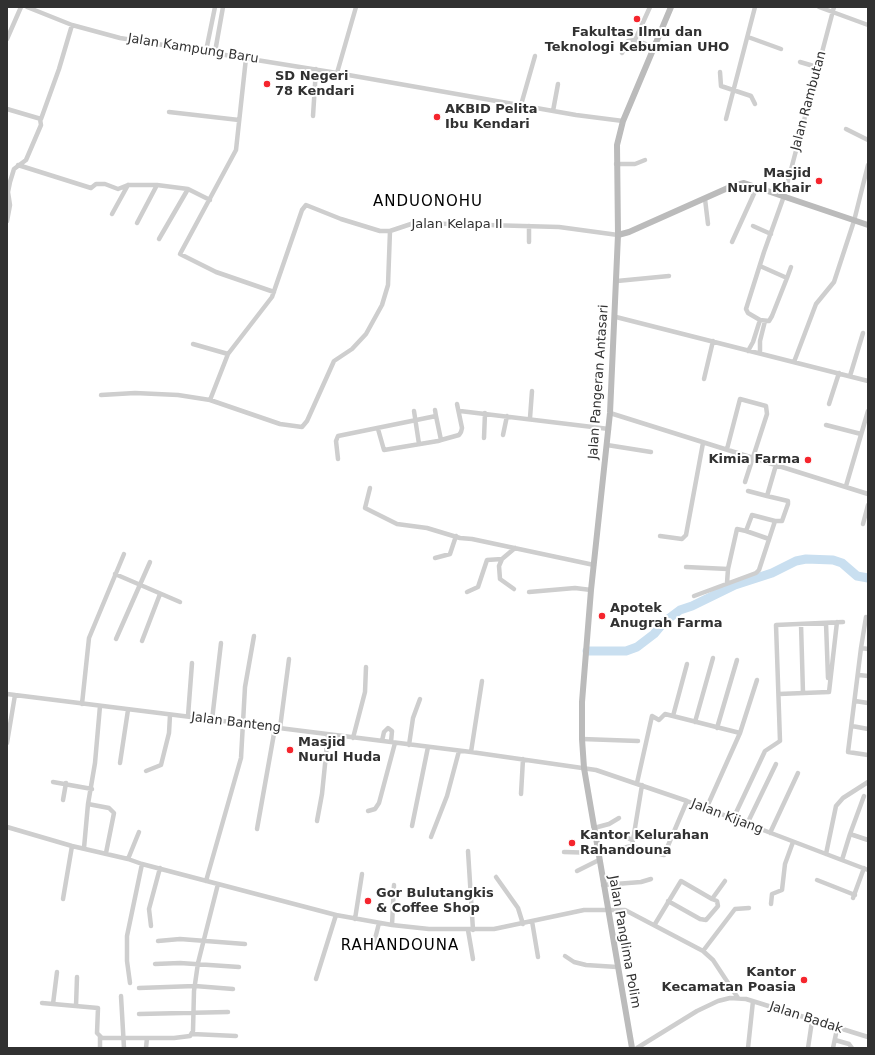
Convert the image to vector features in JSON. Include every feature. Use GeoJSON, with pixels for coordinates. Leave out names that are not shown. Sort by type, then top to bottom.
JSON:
{"type":"FeatureCollection","features":[{"type":"Feature","properties":{"kind":"street"},"geometry":{"type":"LineString","coordinates":[[7,39],[21,7]]}},
{"type":"Feature","properties":{"kind":"street","name":"Jalan Kampung Baru"},"geometry":{"type":"LineString","coordinates":[[28,7],[72,25],[120,38],[215,52],[417,88],[623,121]]}},
{"type":"Feature","properties":{"kind":"street"},"geometry":{"type":"LineString","coordinates":[[206,51],[215,7]]}},
{"type":"Feature","properties":{"kind":"street"},"geometry":{"type":"LineString","coordinates":[[215,52],[223,7]]}},
{"type":"Feature","properties":{"kind":"street"},"geometry":{"type":"LineString","coordinates":[[337,73],[356,7]]}},
{"type":"Feature","properties":{"kind":"street"},"geometry":{"type":"LineString","coordinates":[[635,40],[650,7]]}},
{"type":"Feature","properties":{"kind":"street","name":"Jalan Pangeran Antasari"},"geometry":{"type":"LineString","coordinates":[[584,768],[582,739],[585,653],[609,429],[616,317],[618,235],[616,164],[617,142],[623,121],[669,7]]}},
{"type":"Feature","properties":{"kind":"street"},"geometry":{"type":"LineString","coordinates":[[726,119],[732,90],[748,37],[755,7]]}},
{"type":"Feature","properties":{"kind":"street"},"geometry":{"type":"LineString","coordinates":[[819,7],[833,9],[868,25]]}},
{"type":"Feature","properties":{"kind":"street","name":"Jalan Rambutan"},"geometry":{"type":"LineString","coordinates":[[762,320],[746,311],[784,196],[833,9]]}},
{"type":"Feature","properties":{"kind":"street"},"geometry":{"type":"LineString","coordinates":[[7,221],[10,205],[8,186],[14,169],[26,160],[41,124],[40,119],[59,69],[72,25]]}},
{"type":"Feature","properties":{"kind":"street"},"geometry":{"type":"LineString","coordinates":[[748,37],[781,49]]}},
{"type":"Feature","properties":{"kind":"street"},"geometry":{"type":"LineString","coordinates":[[622,53],[628,41],[635,40],[654,47]]}},
{"type":"Feature","properties":{"kind":"street"},"geometry":{"type":"LineString","coordinates":[[521,105],[535,56]]}},
{"type":"Feature","properties":{"kind":"street"},"geometry":{"type":"LineString","coordinates":[[246,58],[236,150],[180,254],[216,272],[274,292]]}},
{"type":"Feature","properties":{"kind":"street"},"geometry":{"type":"LineString","coordinates":[[800,62],[817,67]]}},
{"type":"Feature","properties":{"kind":"street"},"geometry":{"type":"LineString","coordinates":[[313,116],[316,69]]}},
{"type":"Feature","properties":{"kind":"street"},"geometry":{"type":"LineString","coordinates":[[720,72],[721,86],[751,96],[755,104]]}},
{"type":"Feature","properties":{"kind":"street"},"geometry":{"type":"LineString","coordinates":[[553,111],[558,84]]}},
{"type":"Feature","properties":{"kind":"street"},"geometry":{"type":"LineString","coordinates":[[7,109],[40,119]]}},
{"type":"Feature","properties":{"kind":"street"},"geometry":{"type":"LineString","coordinates":[[169,112],[239,120]]}},
{"type":"Feature","properties":{"kind":"street"},"geometry":{"type":"LineString","coordinates":[[846,129],[868,140]]}},
{"type":"Feature","properties":{"kind":"street"},"geometry":{"type":"LineString","coordinates":[[616,164],[635,164],[645,160]]}},
{"type":"Feature","properties":{"kind":"street"},"geometry":{"type":"LineString","coordinates":[[18,165],[92,188],[96,184],[105,184],[118,189],[128,186],[157,185],[188,188],[210,200]]}},
{"type":"Feature","properties":{"kind":"street"},"geometry":{"type":"LineString","coordinates":[[794,362],[816,304],[834,282],[854,220],[868,165]]}},
{"type":"Feature","properties":{"kind":"street"},"geometry":{"type":"LineString","coordinates":[[618,235],[738,184],[744,183],[868,226]]}},
{"type":"Feature","properties":{"kind":"street"},"geometry":{"type":"LineString","coordinates":[[136,223],[157,185]]}},
{"type":"Feature","properties":{"kind":"street"},"geometry":{"type":"LineString","coordinates":[[112,214],[128,186]]}},
{"type":"Feature","properties":{"kind":"street"},"geometry":{"type":"LineString","coordinates":[[732,242],[757,187]]}},
{"type":"Feature","properties":{"kind":"street"},"geometry":{"type":"LineString","coordinates":[[159,239],[188,188]]}},
{"type":"Feature","properties":{"kind":"street"},"geometry":{"type":"LineString","coordinates":[[705,199],[708,224]]}},
{"type":"Feature","properties":{"kind":"street","name":"Jalan Kelapa II"},"geometry":{"type":"LineString","coordinates":[[210,400],[228,354],[270,300],[274,292],[302,210],[306,205],[364,227],[380,231],[390,231],[414,223],[559,227],[618,235]]}},
{"type":"Feature","properties":{"kind":"street"},"geometry":{"type":"LineString","coordinates":[[528,226],[529,242]]}},
{"type":"Feature","properties":{"kind":"street"},"geometry":{"type":"LineString","coordinates":[[753,226],[771,234]]}},
{"type":"Feature","properties":{"kind":"street"},"geometry":{"type":"LineString","coordinates":[[101,395],[159,394],[210,400],[214,403],[280,424],[291,427],[304,426],[334,361],[352,349],[366,334],[385,298],[389,280],[390,231]]}},
{"type":"Feature","properties":{"kind":"street"},"geometry":{"type":"LineString","coordinates":[[760,266],[787,278]]}},
{"type":"Feature","properties":{"kind":"street"},"geometry":{"type":"LineString","coordinates":[[762,320],[769,321],[772,316],[791,267]]}},
{"type":"Feature","properties":{"kind":"street"},"geometry":{"type":"LineString","coordinates":[[617,281],[669,276]]}},
{"type":"Feature","properties":{"kind":"street"},"geometry":{"type":"LineString","coordinates":[[616,317],[868,381]]}},
{"type":"Feature","properties":{"kind":"street"},"geometry":{"type":"LineString","coordinates":[[760,353],[762,320]]}},
{"type":"Feature","properties":{"kind":"street"},"geometry":{"type":"LineString","coordinates":[[748,350],[762,320]]}},
{"type":"Feature","properties":{"kind":"street"},"geometry":{"type":"LineString","coordinates":[[850,376],[863,333]]}},
{"type":"Feature","properties":{"kind":"street"},"geometry":{"type":"LineString","coordinates":[[704,379],[713,341]]}},
{"type":"Feature","properties":{"kind":"street"},"geometry":{"type":"LineString","coordinates":[[193,344],[228,354]]}},
{"type":"Feature","properties":{"kind":"street"},"geometry":{"type":"LineString","coordinates":[[829,404],[839,373]]}},
{"type":"Feature","properties":{"kind":"street"},"geometry":{"type":"LineString","coordinates":[[530,418],[532,391]]}},
{"type":"Feature","properties":{"kind":"street"},"geometry":{"type":"LineString","coordinates":[[727,449],[740,399],[767,408],[767,414],[745,482]]}},
{"type":"Feature","properties":{"kind":"street"},"geometry":{"type":"LineString","coordinates":[[378,429],[384,450],[441,440],[460,434],[462,428],[458,404]]}},
{"type":"Feature","properties":{"kind":"street"},"geometry":{"type":"LineString","coordinates":[[435,410],[441,440]]}},
{"type":"Feature","properties":{"kind":"street"},"geometry":{"type":"LineString","coordinates":[[414,411],[419,444]]}},
{"type":"Feature","properties":{"kind":"street"},"geometry":{"type":"LineString","coordinates":[[460,411],[530,418],[609,429]]}},
{"type":"Feature","properties":{"kind":"street"},"geometry":{"type":"LineString","coordinates":[[846,486],[868,411]]}},
{"type":"Feature","properties":{"kind":"street"},"geometry":{"type":"LineString","coordinates":[[484,438],[485,413]]}},
{"type":"Feature","properties":{"kind":"street"},"geometry":{"type":"LineString","coordinates":[[610,413],[868,494]]}},
{"type":"Feature","properties":{"kind":"street"},"geometry":{"type":"LineString","coordinates":[[338,459],[337,437],[436,416]]}},
{"type":"Feature","properties":{"kind":"street"},"geometry":{"type":"LineString","coordinates":[[503,435],[507,416]]}},
{"type":"Feature","properties":{"kind":"street"},"geometry":{"type":"LineString","coordinates":[[826,425],[861,434]]}},
{"type":"Feature","properties":{"kind":"street"},"geometry":{"type":"LineString","coordinates":[[660,536],[682,539],[685,537],[691,515],[697,467],[703,443]]}},
{"type":"Feature","properties":{"kind":"street"},"geometry":{"type":"LineString","coordinates":[[607,445],[651,452]]}},
{"type":"Feature","properties":{"kind":"street"},"geometry":{"type":"LineString","coordinates":[[767,496],[776,465]]}},
{"type":"Feature","properties":{"kind":"street"},"geometry":{"type":"LineString","coordinates":[[370,488],[365,503],[366,509],[397,524],[427,528],[456,536],[594,565]]}},
{"type":"Feature","properties":{"kind":"street"},"geometry":{"type":"LineString","coordinates":[[746,531],[749,514],[782,522],[788,502],[748,491]]}},
{"type":"Feature","properties":{"kind":"street"},"geometry":{"type":"LineString","coordinates":[[863,524],[868,505]]}},
{"type":"Feature","properties":{"kind":"street"},"geometry":{"type":"LineString","coordinates":[[694,596],[758,572],[775,521]]}},
{"type":"Feature","properties":{"kind":"street"},"geometry":{"type":"LineString","coordinates":[[728,583],[728,569],[736,530],[746,531],[769,539]]}},
{"type":"Feature","properties":{"kind":"street"},"geometry":{"type":"LineString","coordinates":[[435,558],[450,554],[456,536]]}},
{"type":"Feature","properties":{"kind":"street"},"geometry":{"type":"LineString","coordinates":[[514,548],[502,559],[499,566],[500,579],[514,589]]}},
{"type":"Feature","properties":{"kind":"street"},"geometry":{"type":"LineString","coordinates":[[82,704],[90,638],[124,554]]}},
{"type":"Feature","properties":{"kind":"street"},"geometry":{"type":"LineString","coordinates":[[467,592],[478,587],[487,560],[502,559]]}},
{"type":"Feature","properties":{"kind":"street"},"geometry":{"type":"LineString","coordinates":[[116,639],[150,562]]}},
{"type":"Feature","properties":{"kind":"street"},"geometry":{"type":"LineString","coordinates":[[686,567],[728,569]]}},
{"type":"Feature","properties":{"kind":"street"},"geometry":{"type":"LineString","coordinates":[[115,574],[180,602]]}},
{"type":"Feature","properties":{"kind":"street"},"geometry":{"type":"LineString","coordinates":[[529,592],[575,588],[591,590]]}},
{"type":"Feature","properties":{"kind":"street"},"geometry":{"type":"LineString","coordinates":[[142,641],[160,594]]}},
{"type":"Feature","properties":{"kind":"street"},"geometry":{"type":"LineString","coordinates":[[866,617],[867,623],[861,648],[859,675],[848,752],[868,755]]}},
{"type":"Feature","properties":{"kind":"street"},"geometry":{"type":"LineString","coordinates":[[828,692],[837,622]]}},
{"type":"Feature","properties":{"kind":"street"},"geometry":{"type":"LineString","coordinates":[[733,819],[765,751],[780,741],[776,625],[843,622]]}},
{"type":"Feature","properties":{"kind":"street"},"geometry":{"type":"LineString","coordinates":[[826,623],[828,692]]}},
{"type":"Feature","properties":{"kind":"street"},"geometry":{"type":"LineString","coordinates":[[800,624],[803,693]]}},
{"type":"Feature","properties":{"kind":"street"},"geometry":{"type":"LineString","coordinates":[[206,881],[237,775],[242,751],[246,687],[254,636]]}},
{"type":"Feature","properties":{"kind":"street"},"geometry":{"type":"LineString","coordinates":[[212,720],[221,643]]}},
{"type":"Feature","properties":{"kind":"street"},"geometry":{"type":"LineString","coordinates":[[861,648],[868,649]]}},
{"type":"Feature","properties":{"kind":"street"},"geometry":{"type":"LineString","coordinates":[[695,722],[713,658]]}},
{"type":"Feature","properties":{"kind":"street"},"geometry":{"type":"LineString","coordinates":[[257,829],[289,660]]}},
{"type":"Feature","properties":{"kind":"street"},"geometry":{"type":"LineString","coordinates":[[717,728],[737,660]]}},
{"type":"Feature","properties":{"kind":"street"},"geometry":{"type":"LineString","coordinates":[[188,716],[192,663]]}},
{"type":"Feature","properties":{"kind":"street"},"geometry":{"type":"LineString","coordinates":[[673,716],[687,664]]}},
{"type":"Feature","properties":{"kind":"street"},"geometry":{"type":"LineString","coordinates":[[353,738],[365,692],[366,667]]}},
{"type":"Feature","properties":{"kind":"street"},"geometry":{"type":"LineString","coordinates":[[859,675],[868,676]]}},
{"type":"Feature","properties":{"kind":"street"},"geometry":{"type":"LineString","coordinates":[[706,809],[740,734],[756,680]]}},
{"type":"Feature","properties":{"kind":"street"},"geometry":{"type":"LineString","coordinates":[[471,752],[482,681]]}},
{"type":"Feature","properties":{"kind":"street"},"geometry":{"type":"LineString","coordinates":[[779,694],[828,692]]}},
{"type":"Feature","properties":{"kind":"street","name":"Jalan Banteng"},"geometry":{"type":"LineString","coordinates":[[7,694],[471,752],[584,768]]}},
{"type":"Feature","properties":{"kind":"street"},"geometry":{"type":"LineString","coordinates":[[7,743],[15,695]]}},
{"type":"Feature","properties":{"kind":"street"},"geometry":{"type":"LineString","coordinates":[[409,745],[413,718],[420,699]]}},
{"type":"Feature","properties":{"kind":"street"},"geometry":{"type":"LineString","coordinates":[[855,701],[868,703]]}},
{"type":"Feature","properties":{"kind":"street"},"geometry":{"type":"LineString","coordinates":[[84,848],[88,804],[92,789],[100,706]]}},
{"type":"Feature","properties":{"kind":"street"},"geometry":{"type":"LineString","coordinates":[[120,763],[128,710]]}},
{"type":"Feature","properties":{"kind":"street"},"geometry":{"type":"LineString","coordinates":[[637,783],[652,716],[660,720],[666,714],[740,734]]}},
{"type":"Feature","properties":{"kind":"street"},"geometry":{"type":"LineString","coordinates":[[146,771],[161,765],[169,733],[170,715]]}},
{"type":"Feature","properties":{"kind":"street"},"geometry":{"type":"LineString","coordinates":[[852,726],[868,729]]}},
{"type":"Feature","properties":{"kind":"street"},"geometry":{"type":"LineString","coordinates":[[368,811],[375,809],[379,803],[393,743],[392,731],[388,728],[384,732],[382,741]]}},
{"type":"Feature","properties":{"kind":"street"},"geometry":{"type":"LineString","coordinates":[[317,821],[322,794],[328,735]]}},
{"type":"Feature","properties":{"kind":"street"},"geometry":{"type":"LineString","coordinates":[[582,739],[638,740]]}},
{"type":"Feature","properties":{"kind":"street"},"geometry":{"type":"LineString","coordinates":[[412,826],[428,747]]}},
{"type":"Feature","properties":{"kind":"street"},"geometry":{"type":"LineString","coordinates":[[431,837],[447,796],[459,751]]}},
{"type":"Feature","properties":{"kind":"street"},"geometry":{"type":"LineString","coordinates":[[521,794],[523,759]]}},
{"type":"Feature","properties":{"kind":"street"},"geometry":{"type":"LineString","coordinates":[[747,824],[776,764]]}},
{"type":"Feature","properties":{"kind":"street","name":"Jalan Kijang"},"geometry":{"type":"LineString","coordinates":[[584,768],[596,770],[637,783],[866,869]]}},
{"type":"Feature","properties":{"kind":"street","name":"Jalan Panglima Polim"},"geometry":{"type":"LineString","coordinates":[[584,768],[632,1048]]}},
{"type":"Feature","properties":{"kind":"street"},"geometry":{"type":"LineString","coordinates":[[770,833],[798,773]]}},
{"type":"Feature","properties":{"kind":"street"},"geometry":{"type":"LineString","coordinates":[[52,782],[92,789]]}},
{"type":"Feature","properties":{"kind":"street"},"geometry":{"type":"LineString","coordinates":[[826,854],[836,806],[843,798],[868,782]]}},
{"type":"Feature","properties":{"kind":"street"},"geometry":{"type":"LineString","coordinates":[[63,800],[66,784]]}},
{"type":"Feature","properties":{"kind":"street"},"geometry":{"type":"LineString","coordinates":[[632,846],[642,785]]}},
{"type":"Feature","properties":{"kind":"street"},"geometry":{"type":"LineString","coordinates":[[842,860],[864,796]]}},
{"type":"Feature","properties":{"kind":"street"},"geometry":{"type":"LineString","coordinates":[[564,852],[598,853],[632,846],[666,854],[687,801]]}},
{"type":"Feature","properties":{"kind":"street"},"geometry":{"type":"LineString","coordinates":[[88,804],[109,808],[114,811],[106,853]]}},
{"type":"Feature","properties":{"kind":"street"},"geometry":{"type":"LineString","coordinates":[[594,828],[609,824],[619,818]]}},
{"type":"Feature","properties":{"kind":"street"},"geometry":{"type":"LineString","coordinates":[[7,827],[72,846],[106,853],[142,864],[336,915],[392,925],[429,929],[494,929],[584,910],[625,910],[655,924],[703,951],[713,960],[738,998]]}},
{"type":"Feature","properties":{"kind":"street"},"geometry":{"type":"LineString","coordinates":[[128,859],[139,832]]}},
{"type":"Feature","properties":{"kind":"street"},"geometry":{"type":"LineString","coordinates":[[850,834],[868,840]]}},
{"type":"Feature","properties":{"kind":"street"},"geometry":{"type":"LineString","coordinates":[[596,838],[624,837],[633,840]]}},
{"type":"Feature","properties":{"kind":"street"},"geometry":{"type":"LineString","coordinates":[[771,904],[772,894],[782,890],[785,864],[793,842]]}},
{"type":"Feature","properties":{"kind":"street"},"geometry":{"type":"LineString","coordinates":[[63,899],[72,846]]}},
{"type":"Feature","properties":{"kind":"street"},"geometry":{"type":"LineString","coordinates":[[468,851],[470,930],[473,959]]}},
{"type":"Feature","properties":{"kind":"street"},"geometry":{"type":"LineString","coordinates":[[577,871],[599,860]]}},
{"type":"Feature","properties":{"kind":"street"},"geometry":{"type":"LineString","coordinates":[[130,983],[127,961],[127,936],[142,864]]}},
{"type":"Feature","properties":{"kind":"street"},"geometry":{"type":"LineString","coordinates":[[151,926],[149,909],[160,868]]}},
{"type":"Feature","properties":{"kind":"street"},"geometry":{"type":"LineString","coordinates":[[817,880],[854,897],[866,869]]}},
{"type":"Feature","properties":{"kind":"street"},"geometry":{"type":"LineString","coordinates":[[355,919],[362,874]]}},
{"type":"Feature","properties":{"kind":"street"},"geometry":{"type":"LineString","coordinates":[[496,877],[518,908],[523,924]]}},
{"type":"Feature","properties":{"kind":"street"},"geometry":{"type":"LineString","coordinates":[[603,885],[636,882],[651,878]]}},
{"type":"Feature","properties":{"kind":"street"},"geometry":{"type":"LineString","coordinates":[[655,924],[668,901],[681,881],[717,902],[718,906],[706,920],[700,919],[668,901]]}},
{"type":"Feature","properties":{"kind":"street"},"geometry":{"type":"LineString","coordinates":[[712,899],[725,881]]}},
{"type":"Feature","properties":{"kind":"street"},"geometry":{"type":"LineString","coordinates":[[192,1034],[198,963],[218,884]]}},
{"type":"Feature","properties":{"kind":"street"},"geometry":{"type":"LineString","coordinates":[[392,925],[394,885]]}},
{"type":"Feature","properties":{"kind":"street"},"geometry":{"type":"LineString","coordinates":[[703,951],[732,911],[740,907],[749,908]]}},
{"type":"Feature","properties":{"kind":"street"},"geometry":{"type":"LineString","coordinates":[[316,978],[336,915]]}},
{"type":"Feature","properties":{"kind":"street"},"geometry":{"type":"LineString","coordinates":[[532,921],[538,957]]}},
{"type":"Feature","properties":{"kind":"street"},"geometry":{"type":"LineString","coordinates":[[374,943],[379,923]]}},
{"type":"Feature","properties":{"kind":"street"},"geometry":{"type":"LineString","coordinates":[[158,941],[180,939],[245,944]]}},
{"type":"Feature","properties":{"kind":"street"},"geometry":{"type":"LineString","coordinates":[[565,956],[574,962],[586,965],[617,967]]}},
{"type":"Feature","properties":{"kind":"street"},"geometry":{"type":"LineString","coordinates":[[155,964],[198,963],[239,967]]}},
{"type":"Feature","properties":{"kind":"street"},"geometry":{"type":"LineString","coordinates":[[53,1004],[57,972]]}},
{"type":"Feature","properties":{"kind":"street"},"geometry":{"type":"LineString","coordinates":[[76,1006],[77,977]]}},
{"type":"Feature","properties":{"kind":"street"},"geometry":{"type":"LineString","coordinates":[[139,988],[195,986],[233,989]]}},
{"type":"Feature","properties":{"kind":"street"},"geometry":{"type":"LineString","coordinates":[[121,996],[124,1048]]}},
{"type":"Feature","properties":{"kind":"street","name":"Jalan Badak"},"geometry":{"type":"LineString","coordinates":[[637,1048],[697,1011],[718,1001],[738,998],[754,1001],[868,1038]]}},
{"type":"Feature","properties":{"kind":"street"},"geometry":{"type":"LineString","coordinates":[[748,1048],[754,1001]]}},
{"type":"Feature","properties":{"kind":"street"},"geometry":{"type":"LineString","coordinates":[[42,1003],[98,1008],[97,1033],[100,1038],[100,1048]]}},
{"type":"Feature","properties":{"kind":"street"},"geometry":{"type":"LineString","coordinates":[[139,1014],[228,1012]]}},
{"type":"Feature","properties":{"kind":"street"},"geometry":{"type":"LineString","coordinates":[[808,1048],[812,1021]]}},
{"type":"Feature","properties":{"kind":"street"},"geometry":{"type":"LineString","coordinates":[[833,1048],[837,1029]]}},
{"type":"Feature","properties":{"kind":"street"},"geometry":{"type":"LineString","coordinates":[[100,1038],[188,1037],[192,1034],[236,1036]]}},
{"type":"Feature","properties":{"kind":"street"},"geometry":{"type":"LineString","coordinates":[[146,1048],[147,1038]]}},
{"type":"Feature","properties":{"kind":"street"},"geometry":{"type":"LineString","coordinates":[[835,1040],[849,1044],[852,1048]]}},
{"type":"Feature","properties":{"kind":"waterway"},"geometry":{"type":"LineString","coordinates":[[587,651],[626,651],[637,647],[654,634],[664,622],[680,610],[692,606],[735,585],[772,573],[796,561],[806,559],[833,560],[842,563],[857,576],[868,578]]}},
{"type":"Feature","properties":{"kind":"place","name":"Fakultas Ilmu dan Teknologi Kebumian UHO"},"geometry":{"type":"Point","coordinates":[637,19]}},
{"type":"Feature","properties":{"kind":"place","name":"SD Negeri 78 Kendari"},"geometry":{"type":"Point","coordinates":[267,84]}},
{"type":"Feature","properties":{"kind":"place","name":"AKBID Pelita Ibu Kendari"},"geometry":{"type":"Point","coordinates":[437,117]}},
{"type":"Feature","properties":{"kind":"place","name":"Masjid Nurul Khair"},"geometry":{"type":"Point","coordinates":[819,181]}},
{"type":"Feature","properties":{"kind":"place","name":"Kimia Farma"},"geometry":{"type":"Point","coordinates":[808,460]}},
{"type":"Feature","properties":{"kind":"place","name":"Apotek Anugrah Farma"},"geometry":{"type":"Point","coordinates":[602,616]}},
{"type":"Feature","properties":{"kind":"place","name":"Masjid Nurul Huda"},"geometry":{"type":"Point","coordinates":[290,750]}},
{"type":"Feature","properties":{"kind":"place","name":"Kantor Kelurahan Rahandouna"},"geometry":{"type":"Point","coordinates":[572,843]}},
{"type":"Feature","properties":{"kind":"place","name":"Gor Bulutangkis & Coffee Shop"},"geometry":{"type":"Point","coordinates":[368,901]}},
{"type":"Feature","properties":{"kind":"place","name":"Kantor Kecamatan Poasia"},"geometry":{"type":"Point","coordinates":[804,980]}},
{"type":"Feature","properties":{"kind":"district","name":"ANDUONOHU"},"geometry":{"type":"Point","coordinates":[428,202]}},
{"type":"Feature","properties":{"kind":"district","name":"RAHANDOUNA"},"geometry":{"type":"Point","coordinates":[400,946]}}]}
